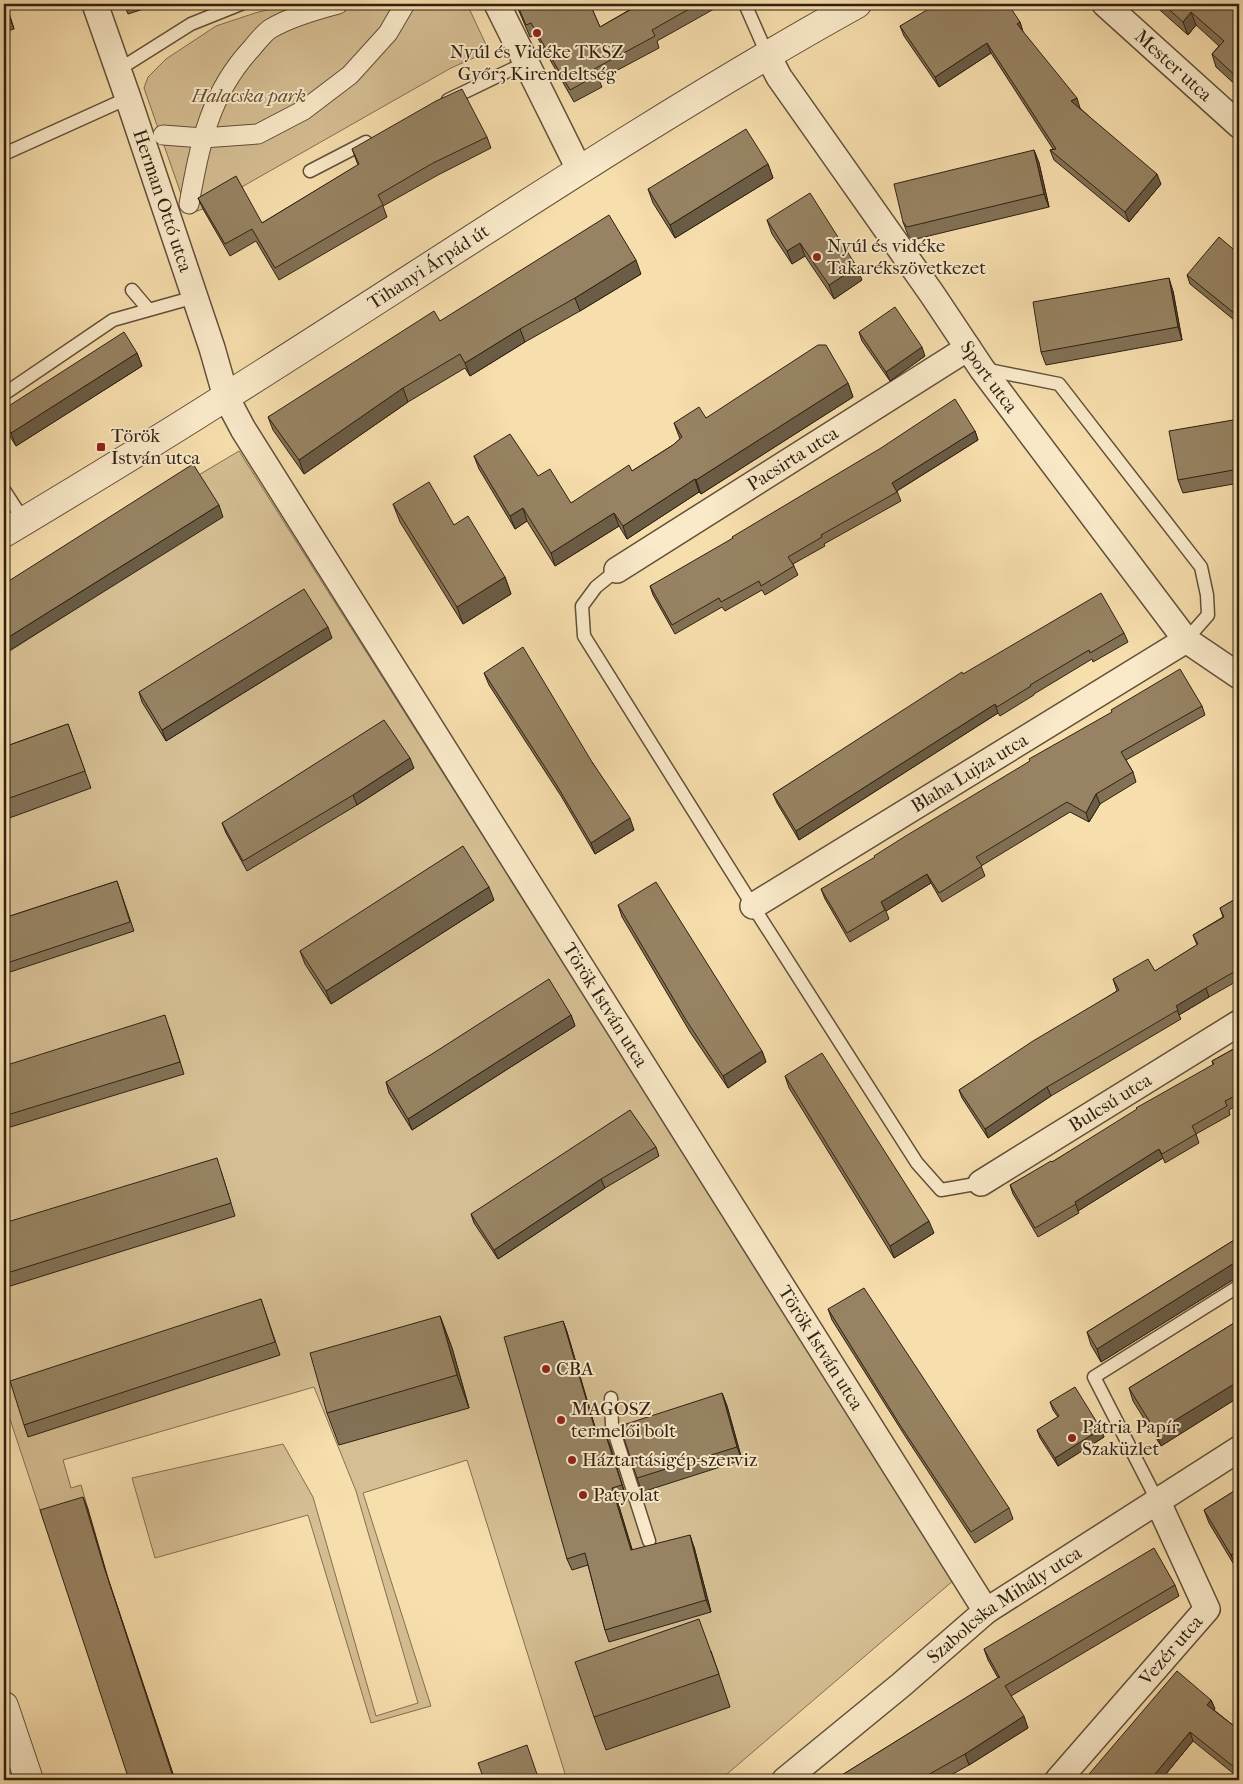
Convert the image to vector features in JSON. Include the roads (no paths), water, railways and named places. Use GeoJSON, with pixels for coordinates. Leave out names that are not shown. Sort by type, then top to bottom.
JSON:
{"type":"FeatureCollection","features":[{"type":"Feature","properties":{"kind":"street","name":"Herman Ottó utca"},"geometry":{"type":"LineString","coordinates":[[95,4],[195,297],[226,397]]}},
{"type":"Feature","properties":{"kind":"street"},"geometry":{"type":"LineString","coordinates":[[189,204],[199,150],[218,94],[238,63],[269,30],[310,12],[338,4]]}},
{"type":"Feature","properties":{"kind":"street"},"geometry":{"type":"LineString","coordinates":[[163,135],[203,138],[258,134],[304,110],[350,75],[388,33],[405,4]]}},
{"type":"Feature","properties":{"kind":"street"},"geometry":{"type":"LineString","coordinates":[[496,4],[579,170]]}},
{"type":"Feature","properties":{"kind":"street","name":"Tihanyi Árpád út"},"geometry":{"type":"LineString","coordinates":[[14,527],[226,397],[579,170],[767,54],[857,4]]}},
{"type":"Feature","properties":{"kind":"street","name":"Mester utca"},"geometry":{"type":"LineString","coordinates":[[1107,5],[1239,125]]}},
{"type":"Feature","properties":{"kind":"street","name":"Sport utca"},"geometry":{"type":"LineString","coordinates":[[767,54],[779,77],[932,294],[982,369],[1186,640],[1239,676]]}},
{"type":"Feature","properties":{"kind":"street","name":"Pacsirta utca"},"geometry":{"type":"LineString","coordinates":[[617,570],[968,348]]}},
{"type":"Feature","properties":{"kind":"street","name":"Török István utca"},"geometry":{"type":"LineString","coordinates":[[226,397],[243,428],[986,1611]]}},
{"type":"Feature","properties":{"kind":"street","name":"Blaha Lujza utca"},"geometry":{"type":"LineString","coordinates":[[753,906],[1186,640]]}},
{"type":"Feature","properties":{"kind":"street","name":"Bulcsú utca"},"geometry":{"type":"LineString","coordinates":[[981,1183],[1239,1024]]}},
{"type":"Feature","properties":{"kind":"street","name":"Szabolcska Mihály utca"},"geometry":{"type":"LineString","coordinates":[[785,1780],[901,1686],[986,1611],[1239,1449]]}},
{"type":"Feature","properties":{"kind":"street","name":"Vezér utca"},"geometry":{"type":"LineString","coordinates":[[1058,1780],[1207,1609],[1157,1500]]}},
{"type":"Feature","properties":{"kind":"street"},"geometry":{"type":"LineString","coordinates":[[4,1706],[29,1780]]}},
{"type":"Feature","properties":{"kind":"lane"},"geometry":{"type":"LineString","coordinates":[[118,70],[191,24],[241,4]]}},
{"type":"Feature","properties":{"kind":"lane"},"geometry":{"type":"LineString","coordinates":[[745,4],[767,54]]}},
{"type":"Feature","properties":{"kind":"lane"},"geometry":{"type":"LineString","coordinates":[[438,106],[525,63]]}},
{"type":"Feature","properties":{"kind":"lane"},"geometry":{"type":"LineString","coordinates":[[4,154],[128,98]]}},
{"type":"Feature","properties":{"kind":"lane"},"geometry":{"type":"LineString","coordinates":[[310,171],[378,136]]}},
{"type":"Feature","properties":{"kind":"lane"},"geometry":{"type":"LineString","coordinates":[[132,290],[149,310]]}},
{"type":"Feature","properties":{"kind":"lane"},"geometry":{"type":"LineString","coordinates":[[4,394],[114,320],[195,297]]}},
{"type":"Feature","properties":{"kind":"lane"},"geometry":{"type":"LineString","coordinates":[[982,369],[1059,384],[1201,567],[1207,595],[1208,615],[1186,640]]}},
{"type":"Feature","properties":{"kind":"lane"},"geometry":{"type":"LineString","coordinates":[[4,490],[14,527]]}},
{"type":"Feature","properties":{"kind":"lane"},"geometry":{"type":"LineString","coordinates":[[617,570],[596,587],[582,606],[584,636],[753,906],[917,1162],[941,1190],[981,1183]]}},
{"type":"Feature","properties":{"kind":"lane"},"geometry":{"type":"LineString","coordinates":[[1157,1500],[1094,1377],[1239,1286]]}},
{"type":"Feature","properties":{"kind":"lane"},"geometry":{"type":"LineString","coordinates":[[612,1398],[612,1425],[649,1541]]}},
{"type":"Feature","properties":{"kind":"place","name":"Nyúl és Vidéke TKSZ Győr3 Kirendeltség"},"geometry":{"type":"Point","coordinates":[537,33]}},
{"type":"Feature","properties":{"kind":"place","name":"Nyúl és vidéke Takarékszövetkezet"},"geometry":{"type":"Point","coordinates":[817,257]}},
{"type":"Feature","properties":{"kind":"place","name":"Török István utca"},"geometry":{"type":"Point","coordinates":[101,447]}},
{"type":"Feature","properties":{"kind":"place","name":"CBA"},"geometry":{"type":"Point","coordinates":[546,1369]}},
{"type":"Feature","properties":{"kind":"place","name":"MAGOSZ termelői bolt"},"geometry":{"type":"Point","coordinates":[561,1420]}},
{"type":"Feature","properties":{"kind":"place","name":"Pátria Papír Szaküzlet"},"geometry":{"type":"Point","coordinates":[1072,1438]}},
{"type":"Feature","properties":{"kind":"place","name":"Háztartásigép-szerviz"},"geometry":{"type":"Point","coordinates":[572,1460]}},
{"type":"Feature","properties":{"kind":"place","name":"Patyolat"},"geometry":{"type":"Point","coordinates":[583,1495]}},
{"type":"Feature","properties":{"kind":"park label","name":"Halacska park"},"geometry":{"type":"Point","coordinates":[249,96]}}]}
